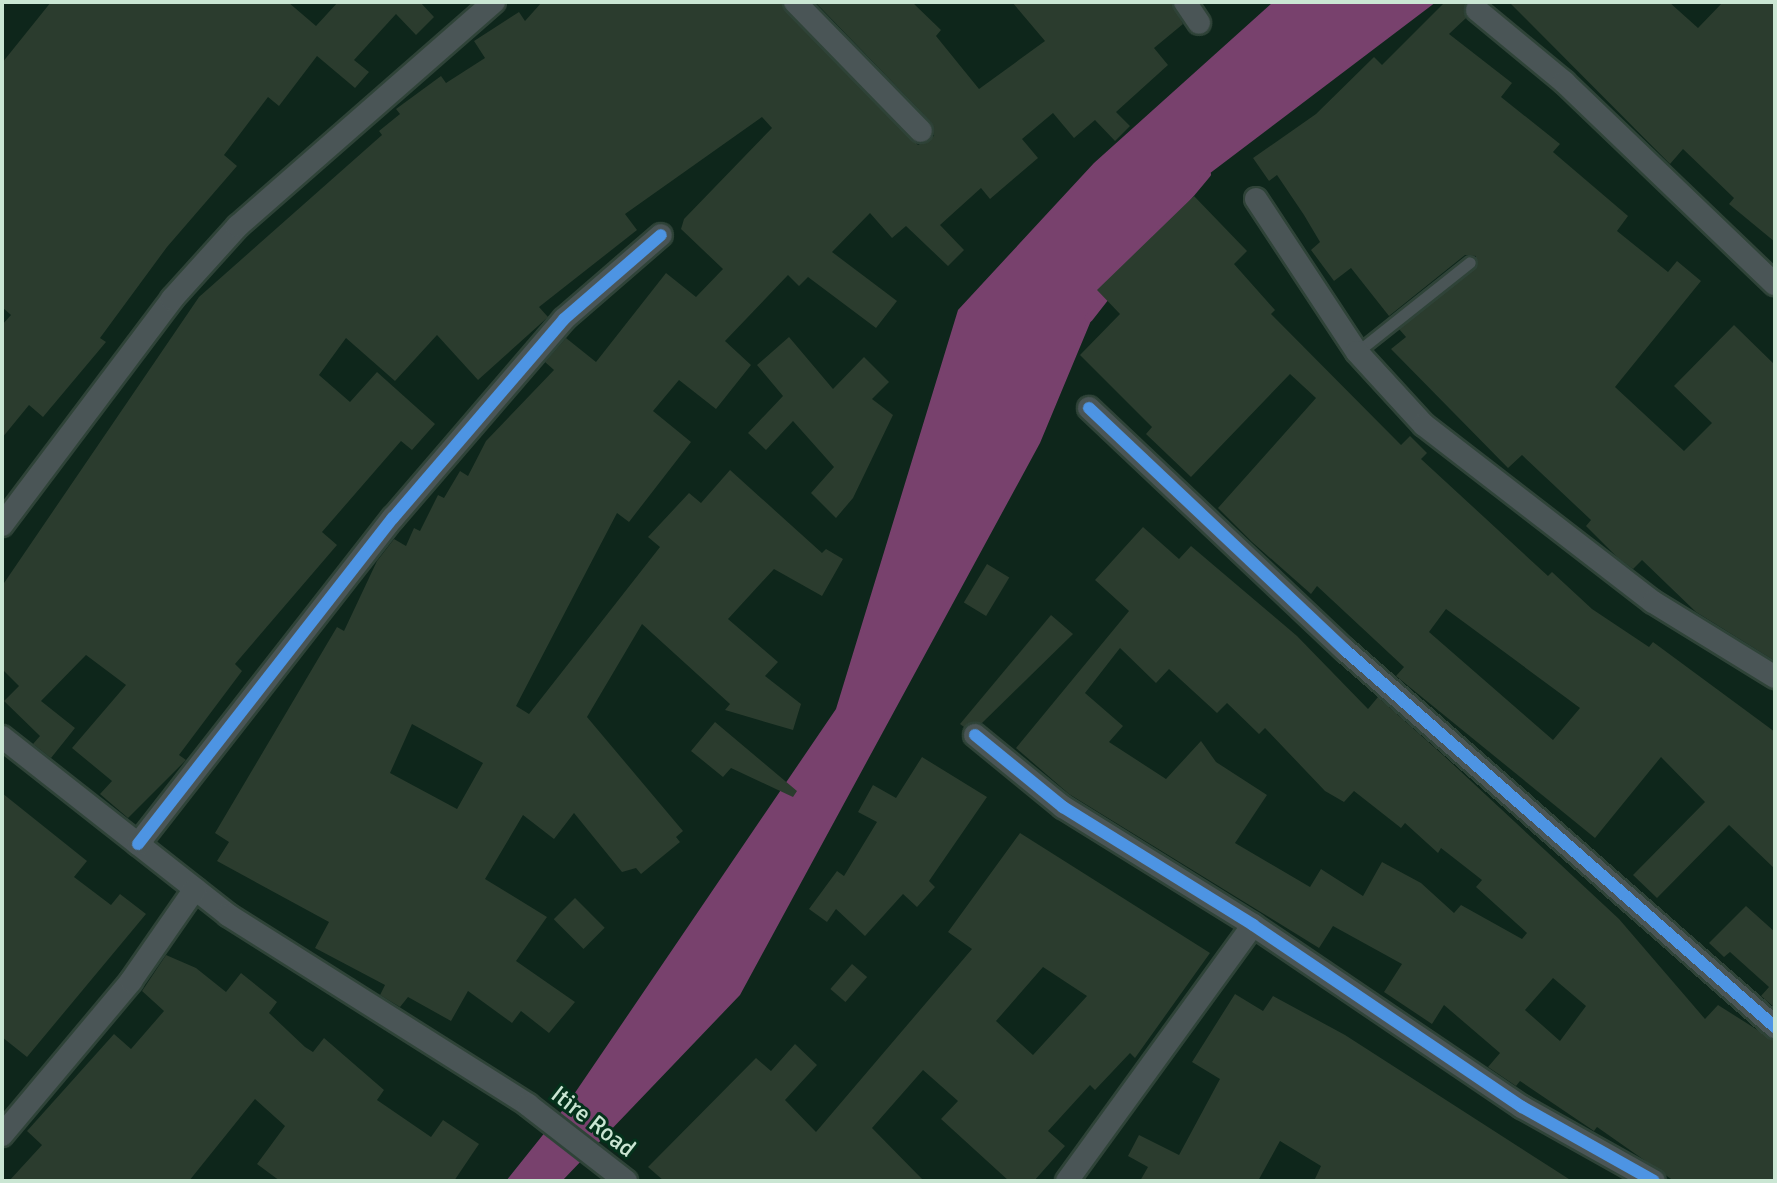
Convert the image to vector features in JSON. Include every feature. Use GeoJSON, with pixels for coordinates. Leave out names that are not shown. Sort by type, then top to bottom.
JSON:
{"type":"FeatureCollection","features":[{"type":"Feature","properties":{"kind":"street"},"geometry":{"type":"LineString","coordinates":[[2,525],[172,299],[238,226],[494,2]]}},
{"type":"Feature","properties":{"kind":"street"},"geometry":{"type":"LineString","coordinates":[[795,2],[921,131]]}},
{"type":"Feature","properties":{"kind":"street"},"geometry":{"type":"LineString","coordinates":[[1185,2],[1199,23]]}},
{"type":"Feature","properties":{"kind":"street"},"geometry":{"type":"LineString","coordinates":[[1477,10],[1564,82],[1775,284]]}},
{"type":"Feature","properties":{"kind":"street"},"geometry":{"type":"LineString","coordinates":[[1256,199],[1357,352],[1424,425],[1653,602],[1775,677]]}},
{"type":"Feature","properties":{"kind":"street"},"geometry":{"type":"LineString","coordinates":[[138,844],[393,518],[564,319],[661,235]]}},
{"type":"Feature","properties":{"kind":"street"},"geometry":{"type":"LineString","coordinates":[[1089,408],[1387,686],[1775,1027]]}},
{"type":"Feature","properties":{"kind":"street"},"geometry":{"type":"LineString","coordinates":[[975,735],[1063,807],[1253,925],[1522,1107],[1654,1181]]}},
{"type":"Feature","properties":{"kind":"street","name":"Itire Road"},"geometry":{"type":"LineString","coordinates":[[2,737],[195,889],[528,1105],[621,1177]]}},
{"type":"Feature","properties":{"kind":"street"},"geometry":{"type":"LineString","coordinates":[[2,1135],[131,981],[195,889]]}},
{"type":"Feature","properties":{"kind":"street"},"geometry":{"type":"LineString","coordinates":[[1067,1181],[1253,925]]}},
{"type":"Feature","properties":{"kind":"lane"},"geometry":{"type":"LineString","coordinates":[[1357,352],[1470,262]]}},
{"type":"Feature","properties":{"kind":"shaded area"},"geometry":{"type":"Polygon","coordinates":[[[1273,2],[1436,2],[1201,180],[1095,311],[1040,443],[740,995],[562,1181],[506,1181],[566,1106],[836,709],[958,310],[1094,163],[1273,2]]]}},
{"type":"Feature","properties":{"kind":"building"},"geometry":{"type":"Polygon","coordinates":[[[51,2],[288,2],[316,26],[338,2],[420,2],[434,17],[416,35],[396,14],[354,60],[369,72],[355,88],[317,56],[279,106],[268,97],[224,155],[237,166],[167,247],[100,338],[106,342],[43,417],[29,405],[2,438],[2,325],[11,315],[2,307],[2,63],[51,2]]]}},
{"type":"Feature","properties":{"kind":"building"},"geometry":{"type":"Polygon","coordinates":[[[542,2],[781,2],[918,145],[934,136],[931,122],[815,2],[912,2],[941,30],[936,36],[979,89],[1045,41],[1012,2],[1171,2],[1183,24],[1154,48],[1168,65],[1116,112],[1130,126],[1115,141],[1095,120],[1074,138],[1053,113],[1022,139],[1038,158],[990,199],[981,188],[940,225],[964,250],[948,266],[906,226],[892,238],[870,213],[832,252],[897,301],[876,328],[808,277],[799,286],[788,275],[725,341],[751,365],[716,409],[679,380],[653,411],[691,442],[629,522],[617,513],[516,706],[529,714],[660,547],[648,537],[689,493],[701,503],[730,470],[822,553],[826,549],[843,559],[822,596],[774,569],[728,619],[778,662],[765,676],[801,704],[793,730],[725,710],[730,704],[642,624],[587,717],[683,831],[676,837],[680,842],[641,874],[636,868],[622,872],[574,813],[554,839],[523,815],[485,879],[547,917],[516,961],[575,1002],[549,1033],[521,1011],[512,1023],[468,991],[451,1021],[408,997],[400,1007],[380,995],[385,985],[315,948],[329,922],[217,861],[229,842],[215,833],[337,627],[344,631],[377,561],[394,539],[406,546],[414,528],[420,531],[438,495],[444,498],[460,471],[468,476],[486,441],[554,370],[545,362],[566,338],[596,362],[666,273],[696,297],[723,269],[681,229],[684,219],[772,128],[762,117],[625,214],[637,230],[539,307],[548,317],[478,380],[437,335],[395,381],[346,338],[319,375],[350,402],[377,372],[435,424],[412,450],[401,441],[322,532],[337,545],[235,664],[242,671],[179,755],[186,760],[128,818],[100,794],[112,781],[72,748],[126,685],[86,655],[41,701],[75,728],[51,758],[33,744],[40,736],[4,701],[19,686],[2,669],[2,586],[199,297],[382,135],[379,131],[400,114],[396,109],[441,76],[446,83],[485,58],[474,41],[519,12],[525,21],[542,2]],[[412,724],[390,773],[457,809],[483,763],[412,724]]]}},
{"type":"Feature","properties":{"kind":"building"},"geometry":{"type":"Polygon","coordinates":[[[1445,2],[1466,2],[1466,18],[1449,34],[1512,83],[1501,97],[1560,144],[1553,152],[1628,216],[1617,231],[1668,272],[1677,261],[1701,281],[1615,387],[1684,451],[1712,423],[1674,386],[1734,325],[1775,365],[1775,661],[1696,612],[1642,560],[1633,569],[1618,558],[1586,526],[1591,520],[1522,455],[1508,468],[1391,349],[1406,337],[1399,329],[1476,268],[1476,256],[1465,255],[1389,316],[1351,268],[1334,281],[1311,250],[1320,242],[1304,215],[1277,175],[1269,181],[1253,158],[1316,114],[1374,57],[1382,65],[1445,2]]]}},
{"type":"Feature","properties":{"kind":"building"},"geometry":{"type":"Polygon","coordinates":[[[1509,2],[1669,2],[1698,28],[1723,2],[1775,2],[1775,242],[1729,204],[1734,198],[1683,149],[1670,164],[1509,2]]]}},
{"type":"Feature","properties":{"kind":"building"},"geometry":{"type":"Polygon","coordinates":[[[1194,196],[1247,251],[1234,264],[1275,310],[1271,314],[1401,445],[1410,436],[1427,453],[1421,459],[1548,576],[1552,572],[1592,609],[1649,647],[1653,642],[1775,732],[1775,869],[1729,825],[1657,898],[1633,875],[1705,802],[1661,757],[1595,838],[1396,676],[1404,667],[1317,586],[1311,594],[1218,508],[1316,398],[1290,374],[1191,477],[1146,434],[1152,427],[1080,355],[1120,314],[1097,290],[1194,196]],[[1446,609],[1429,632],[1553,740],[1580,708],[1446,609]]]}},
{"type":"Feature","properties":{"kind":"building"},"geometry":{"type":"Polygon","coordinates":[[[789,337],[833,389],[864,357],[889,382],[872,399],[893,415],[853,498],[836,518],[811,493],[834,467],[793,421],[766,450],[748,433],[783,396],[757,365],[789,337]]]}},
{"type":"Feature","properties":{"kind":"building"},"geometry":{"type":"Polygon","coordinates":[[[1143,527],[1179,559],[1191,546],[1297,636],[1368,709],[1378,697],[1443,755],[1619,919],[1705,1019],[1718,1005],[1775,1041],[1775,1181],[1674,1181],[1597,1127],[1594,1131],[1520,1081],[1516,1086],[1488,1067],[1500,1053],[1444,1005],[1432,1024],[1384,992],[1402,964],[1333,926],[1319,948],[1069,794],[1016,748],[1129,611],[1095,580],[1143,527]],[[1120,648],[1085,693],[1123,726],[1109,742],[1166,779],[1201,741],[1216,762],[1267,795],[1235,843],[1310,887],[1321,869],[1363,896],[1382,862],[1421,883],[1454,913],[1461,905],[1522,939],[1527,933],[1476,887],[1482,880],[1441,848],[1438,853],[1405,823],[1401,828],[1354,791],[1344,802],[1325,791],[1265,728],[1259,734],[1227,703],[1217,713],[1169,669],[1156,683],[1120,648]],[[1553,978],[1525,1010],[1560,1041],[1586,1006],[1553,978]]]}},
{"type":"Feature","properties":{"kind":"building"},"geometry":{"type":"Polygon","coordinates":[[[987,564],[1009,577],[986,616],[964,603],[987,564]]]}},
{"type":"Feature","properties":{"kind":"building"},"geometry":{"type":"Polygon","coordinates":[[[1051,615],[1073,634],[982,723],[964,727],[960,724],[1051,615]]]}},
{"type":"Feature","properties":{"kind":"building"},"geometry":{"type":"Polygon","coordinates":[[[715,722],[797,791],[793,797],[731,768],[723,777],[691,751],[715,722]]]}},
{"type":"Feature","properties":{"kind":"building"},"geometry":{"type":"Polygon","coordinates":[[[922,757],[987,797],[929,881],[935,887],[917,907],[903,894],[865,936],[836,909],[827,922],[809,909],[837,871],[844,876],[877,822],[858,812],[873,785],[896,798],[922,757]]]}},
{"type":"Feature","properties":{"kind":"building"},"geometry":{"type":"Polygon","coordinates":[[[2,793],[87,861],[74,877],[111,905],[120,894],[146,914],[27,1057],[2,1037],[2,793]]]}},
{"type":"Feature","properties":{"kind":"building"},"geometry":{"type":"Polygon","coordinates":[[[1020,833],[1210,953],[1135,1058],[1130,1053],[1095,1090],[1090,1085],[1048,1131],[1065,1146],[1034,1181],[1009,1181],[941,1119],[958,1101],[923,1070],[872,1128],[924,1181],[664,1181],[648,1167],[756,1058],[771,1071],[795,1044],[817,1065],[785,1100],[816,1132],[972,949],[948,932],[1020,833]],[[1043,967],[996,1021],[1033,1055],[1087,996],[1043,967]]]}},
{"type":"Feature","properties":{"kind":"building"},"geometry":{"type":"Polygon","coordinates":[[[575,898],[605,928],[583,949],[554,919],[575,898]]]}},
{"type":"Feature","properties":{"kind":"building"},"geometry":{"type":"Polygon","coordinates":[[[1746,906],[1775,932],[1775,1008],[1761,996],[1769,987],[1730,952],[1724,957],[1709,943],[1746,906]]]}},
{"type":"Feature","properties":{"kind":"building"},"geometry":{"type":"Polygon","coordinates":[[[166,955],[196,968],[226,992],[241,973],[277,1002],[269,1013],[305,1047],[313,1052],[324,1038],[384,1090],[377,1100],[431,1137],[443,1120],[479,1144],[454,1181],[280,1181],[257,1164],[285,1126],[255,1099],[189,1181],[9,1181],[42,1145],[27,1131],[114,1034],[131,1049],[164,1011],[142,991],[166,955]]]}},
{"type":"Feature","properties":{"kind":"building"},"geometry":{"type":"Polygon","coordinates":[[[852,964],[867,977],[845,1002],[830,989],[852,964]]]}},
{"type":"Feature","properties":{"kind":"building"},"geometry":{"type":"Polygon","coordinates":[[[1235,994],[1263,1011],[1273,996],[1345,1035],[1572,1181],[1314,1181],[1321,1166],[1280,1141],[1258,1181],[1140,1181],[1148,1167],[1128,1156],[1139,1135],[1179,1155],[1220,1079],[1192,1062],[1235,994]]]}},
{"type":"Feature","properties":{"kind":"waterway"},"geometry":{"type":"LineString","coordinates":[[1162,228],[1207,174]]}},
{"type":"Feature","properties":{"kind":"waterway"},"geometry":{"type":"LineString","coordinates":[[1089,318],[1110,291]]}},
{"type":"Feature","properties":{"kind":"cycle path"},"geometry":{"type":"LineString","coordinates":[[138,844],[393,518],[564,319],[661,235]]}},
{"type":"Feature","properties":{"kind":"cycle path"},"geometry":{"type":"LineString","coordinates":[[1089,408],[1345,650],[1775,1027]]}},
{"type":"Feature","properties":{"kind":"cycle path"},"geometry":{"type":"LineString","coordinates":[[975,735],[1063,807],[1253,925],[1522,1107],[1654,1181]]}}]}
